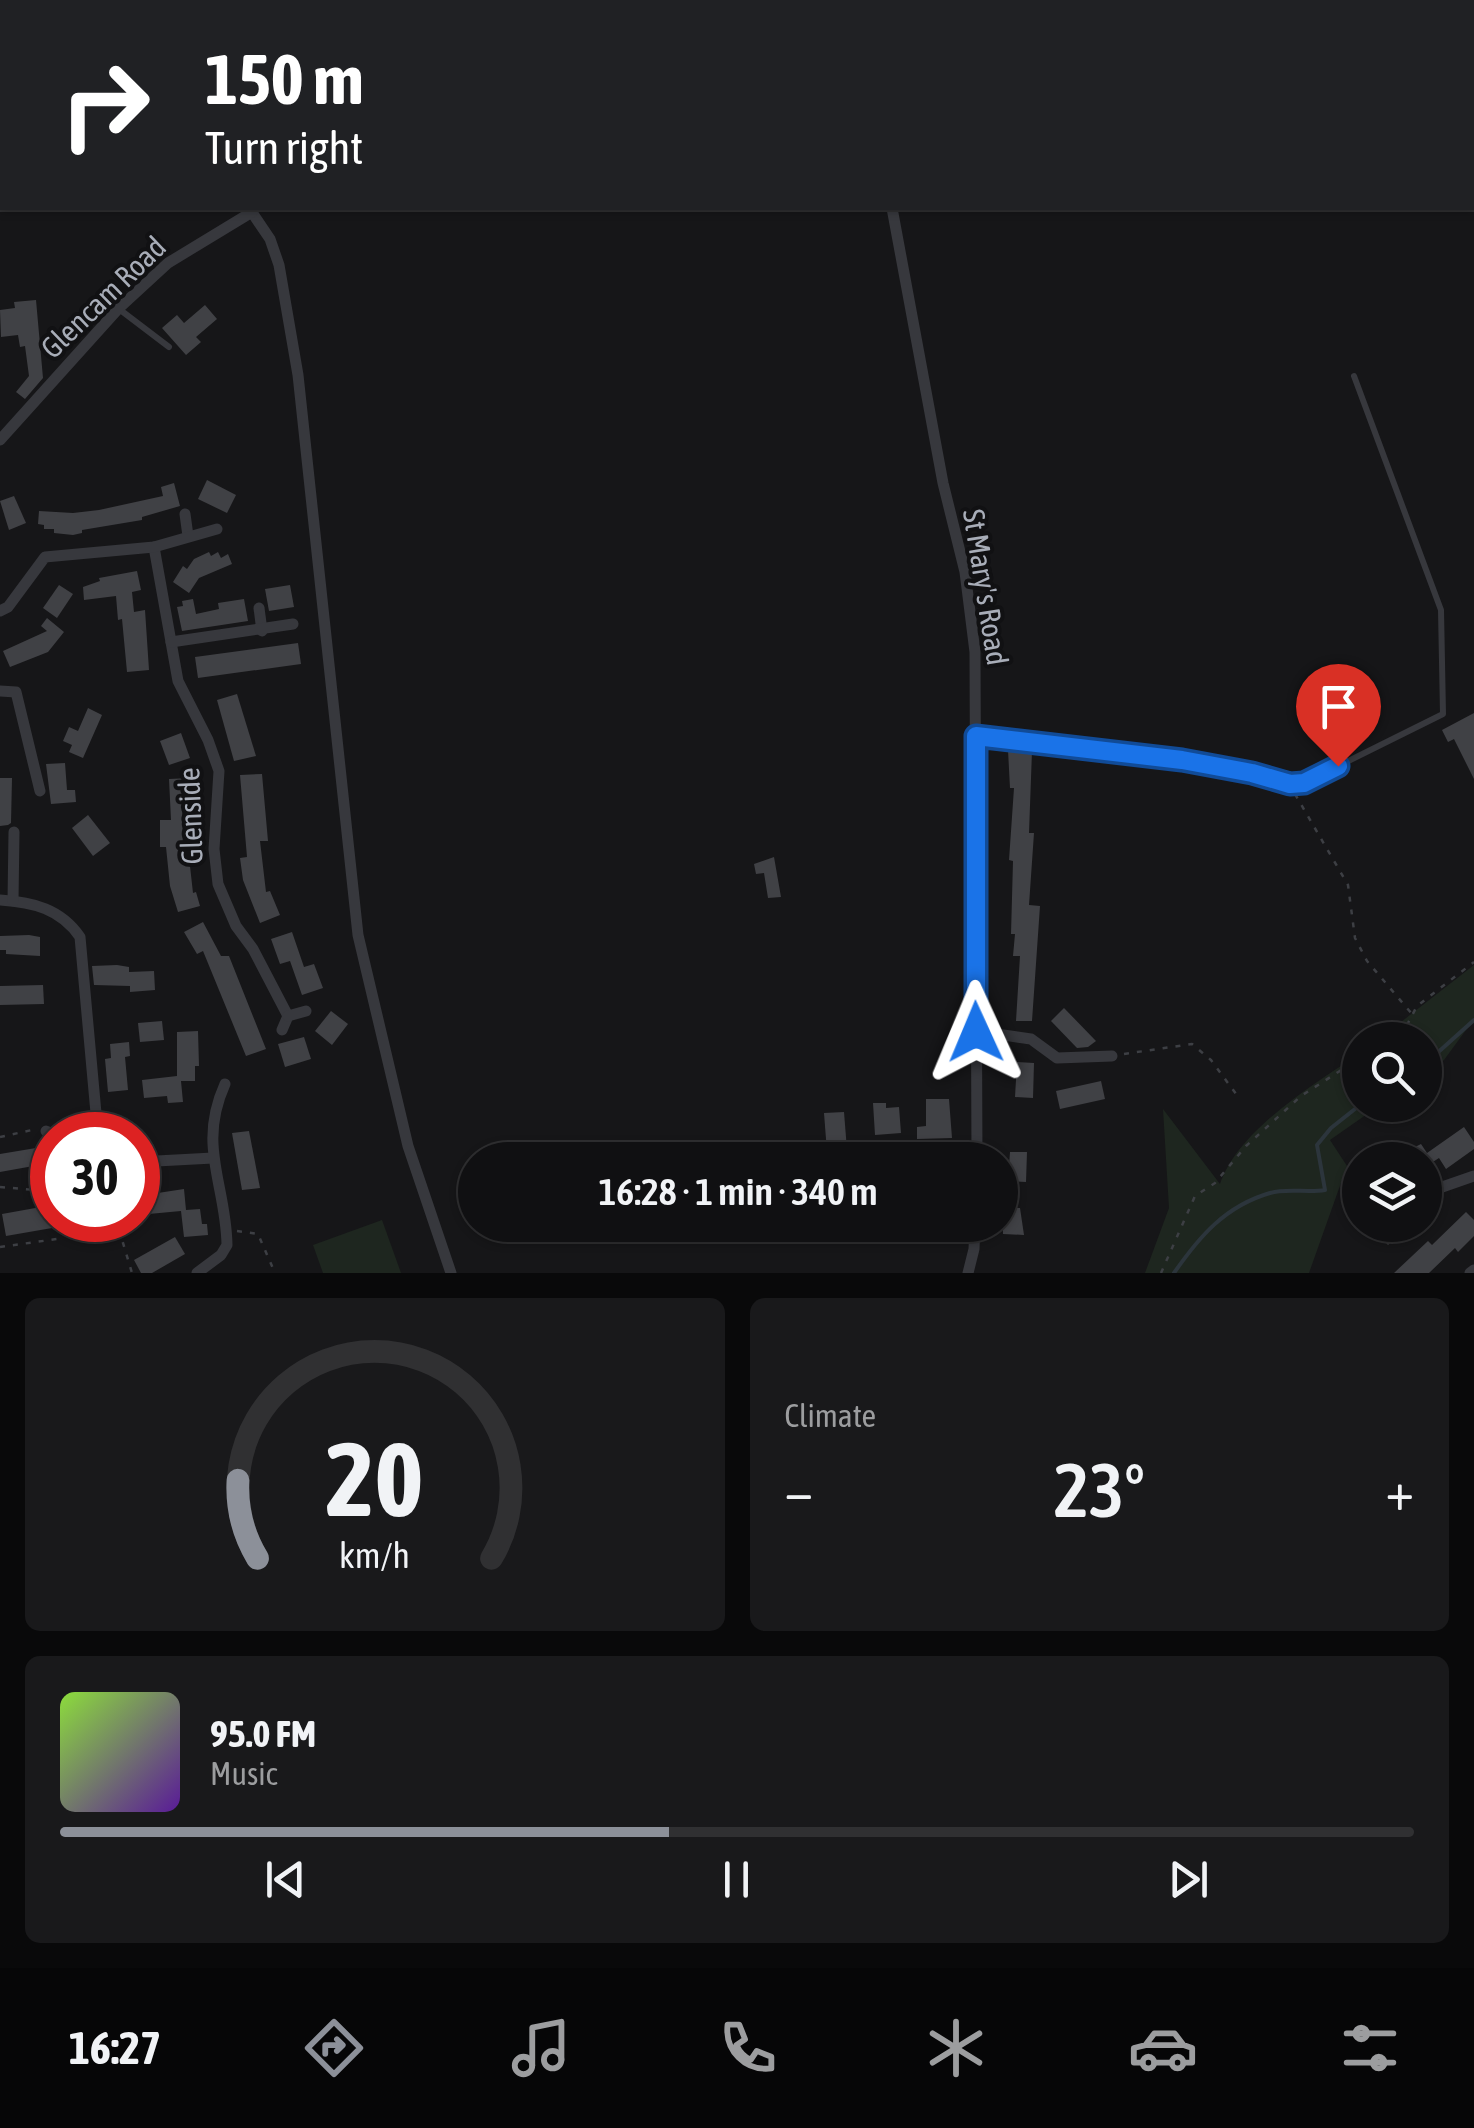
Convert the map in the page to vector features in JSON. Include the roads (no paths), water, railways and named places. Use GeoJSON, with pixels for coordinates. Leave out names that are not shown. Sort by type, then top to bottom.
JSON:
{"type":"FeatureCollection","features":[{"type":"Feature","properties":{"kind":"street","name":"Glencam Road"},"geometry":{"type":"LineString","coordinates":[[0,440],[118,308],[168,263],[250,210]]}},
{"type":"Feature","properties":{"kind":"street"},"geometry":{"type":"LineString","coordinates":[[250,210],[270,239],[279,265],[298,375],[358,935],[408,1146],[451,1273]]}},
{"type":"Feature","properties":{"kind":"street","name":"St Mary's Road"},"geometry":{"type":"LineString","coordinates":[[892,210],[943,484],[964,572],[975,652],[976,1142]]}},
{"type":"Feature","properties":{"kind":"street"},"geometry":{"type":"LineString","coordinates":[[185,514],[188,536]]}},
{"type":"Feature","properties":{"kind":"street"},"geometry":{"type":"LineString","coordinates":[[0,611],[8,607],[46,557],[154,547],[217,529]]}},
{"type":"Feature","properties":{"kind":"street","name":"Glenside"},"geometry":{"type":"LineString","coordinates":[[154,547],[178,681],[220,771],[214,850],[218,884],[236,926],[253,949],[288,1016]]}},
{"type":"Feature","properties":{"kind":"street"},"geometry":{"type":"LineString","coordinates":[[259,608],[262,631]]}},
{"type":"Feature","properties":{"kind":"street"},"geometry":{"type":"LineString","coordinates":[[171,642],[293,624]]}},
{"type":"Feature","properties":{"kind":"street"},"geometry":{"type":"LineString","coordinates":[[0,691],[16,692],[40,791]]}},
{"type":"Feature","properties":{"kind":"street"},"geometry":{"type":"LineString","coordinates":[[14,832],[7,900],[41,906],[69,921],[80,937],[96,1112]]}},
{"type":"Feature","properties":{"kind":"street"},"geometry":{"type":"LineString","coordinates":[[282,1030],[288,1016],[306,1011]]}},
{"type":"Feature","properties":{"kind":"street"},"geometry":{"type":"LineString","coordinates":[[976,1032],[1031,1039],[1057,1058],[1112,1056]]}},
{"type":"Feature","properties":{"kind":"street"},"geometry":{"type":"LineString","coordinates":[[197,1273],[222,1255],[227,1245],[213,1158],[214,1110],[225,1084]]}},
{"type":"Feature","properties":{"kind":"street"},"geometry":{"type":"LineString","coordinates":[[160,1161],[213,1158]]}},
{"type":"Feature","properties":{"kind":"street"},"geometry":{"type":"LineString","coordinates":[[1442,1188],[1474,1176]]}},
{"type":"Feature","properties":{"kind":"street"},"geometry":{"type":"LineString","coordinates":[[968,1273],[974,1242]]}},
{"type":"Feature","properties":{"kind":"lane"},"geometry":{"type":"LineString","coordinates":[[118,308],[169,347]]}},
{"type":"Feature","properties":{"kind":"lane"},"geometry":{"type":"LineString","coordinates":[[976,736],[1182,760],[1290,784],[1304,783],[1443,714],[1440,610],[1354,376]]}},
{"type":"Feature","properties":{"kind":"waterway"},"geometry":{"type":"LineString","coordinates":[[1442,1049],[1474,1020]]}},
{"type":"Feature","properties":{"kind":"waterway"},"geometry":{"type":"LineString","coordinates":[[1174,1273],[1203,1235],[1240,1206],[1276,1192],[1325,1190],[1317,1145],[1342,1119]]}}]}
